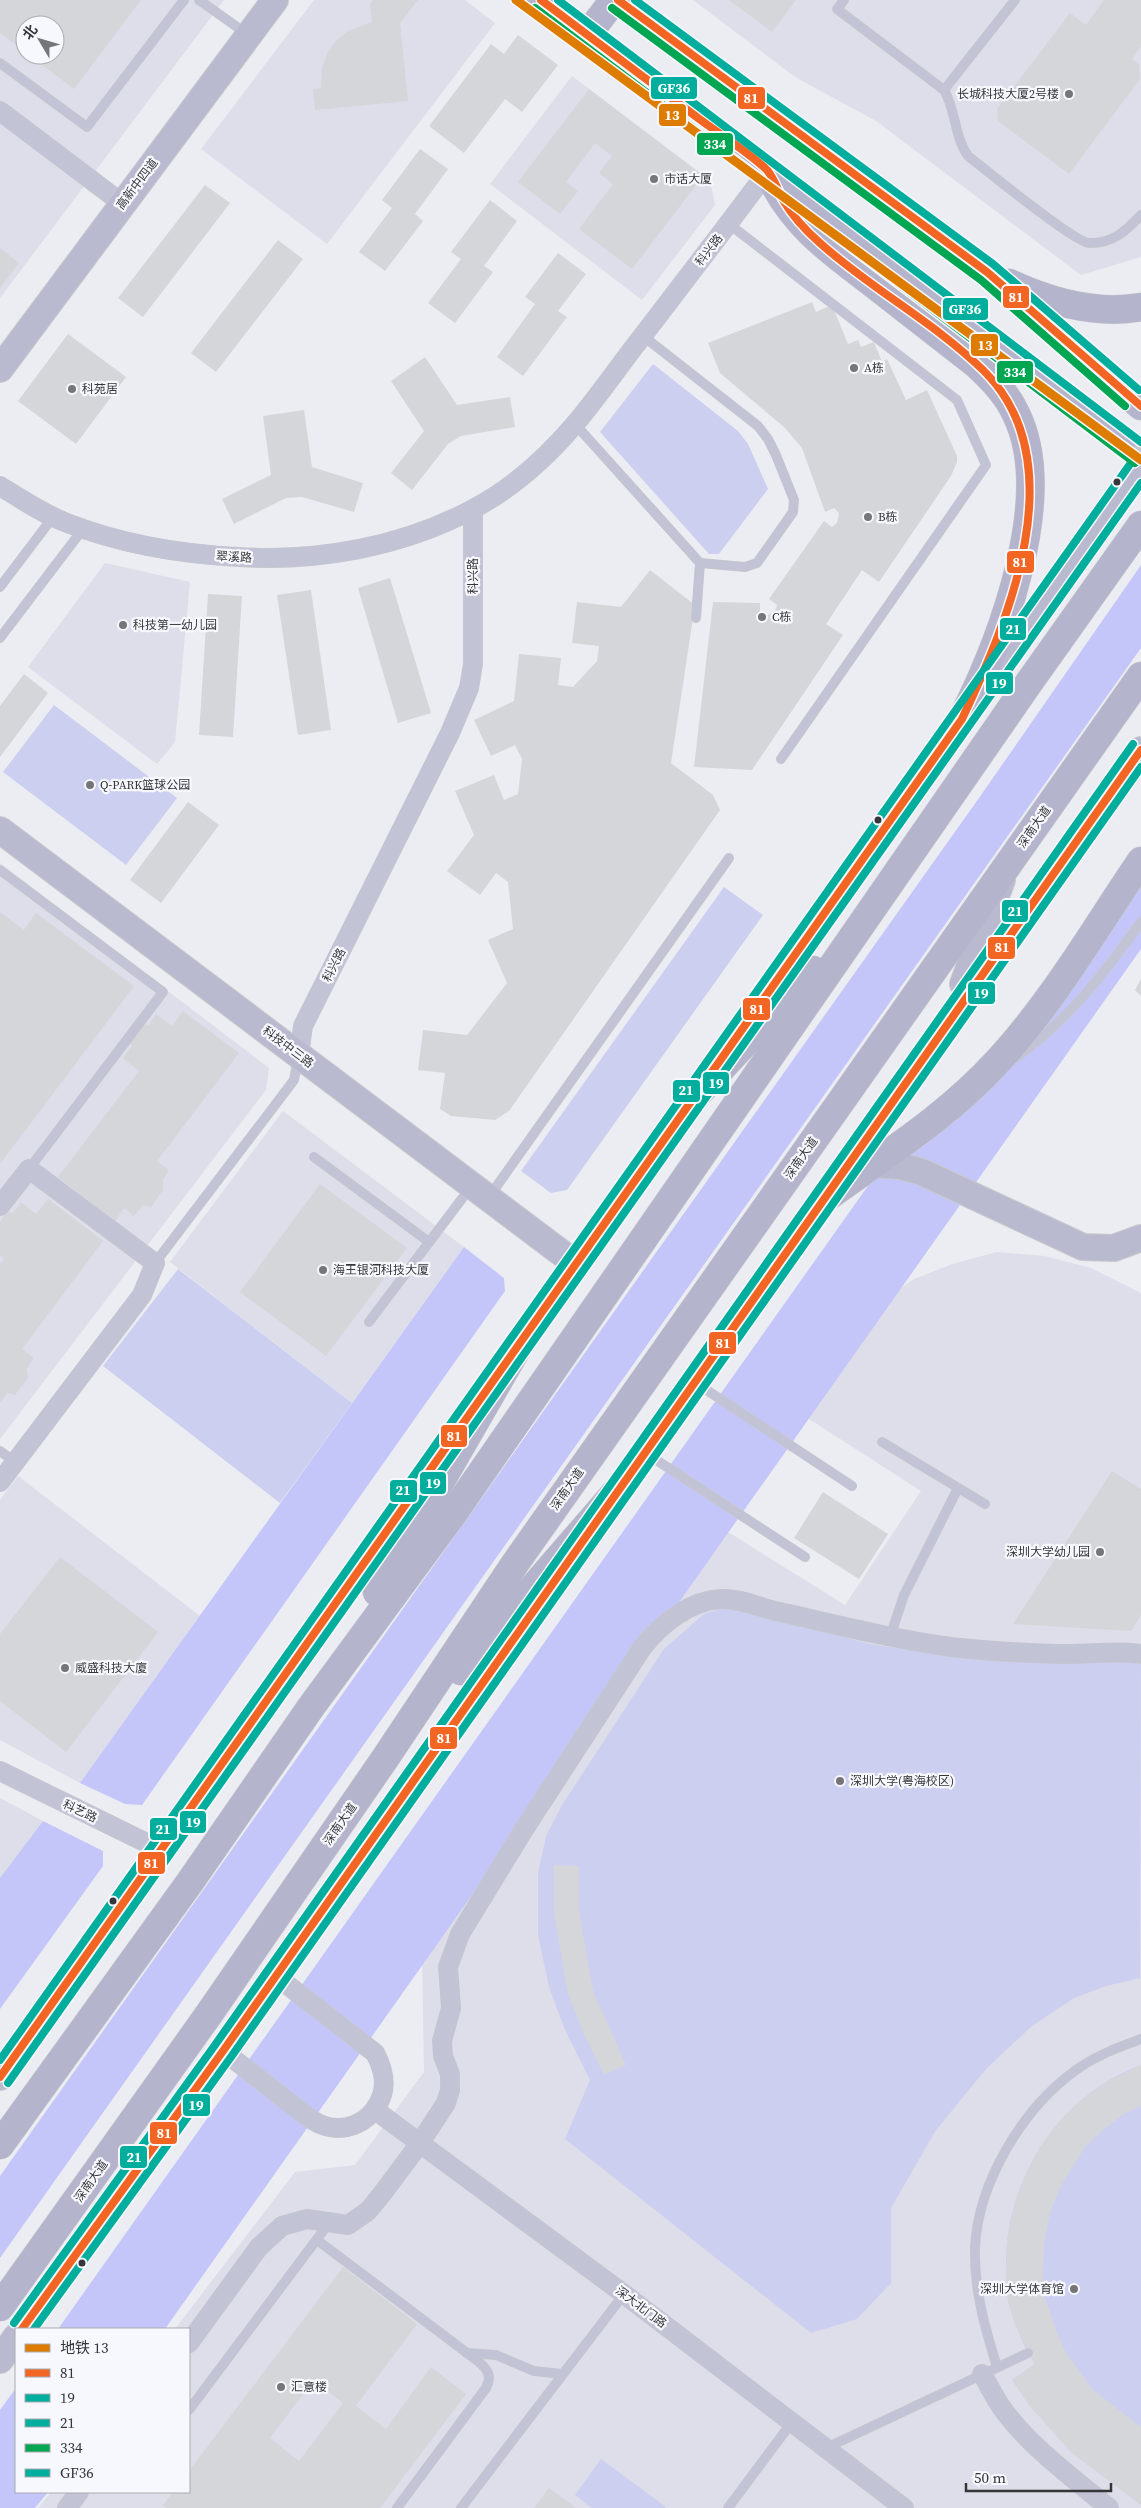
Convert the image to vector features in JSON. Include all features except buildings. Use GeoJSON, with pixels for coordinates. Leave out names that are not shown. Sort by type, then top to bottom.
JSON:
{"type":"FeatureCollection","features":[{"type":"Feature","properties":{"kind":"main road","name":"高新中四道"},"geometry":{"type":"LineString","coordinates":[[0,369],[275,0]]}},
{"type":"Feature","properties":{"kind":"main road"},"geometry":{"type":"LineString","coordinates":[[541,0],[1122,440]]}},
{"type":"Feature","properties":{"kind":"main road"},"geometry":{"type":"LineString","coordinates":[[587,35],[614,0]]}},
{"type":"Feature","properties":{"kind":"main road"},"geometry":{"type":"LineString","coordinates":[[618,0],[987,272],[1141,406]]}},
{"type":"Feature","properties":{"kind":"main road"},"geometry":{"type":"LineString","coordinates":[[768,171],[783,201],[801,225],[993,380],[1016,414],[1028,448],[1030,469],[1028,520],[1013,591],[1003,626],[984,677],[962,718]]}},
{"type":"Feature","properties":{"kind":"main road"},"geometry":{"type":"LineString","coordinates":[[987,272],[1031,293],[1067,304],[1108,310],[1141,307]]}},
{"type":"Feature","properties":{"kind":"main road"},"geometry":{"type":"LineString","coordinates":[[0,2077],[1141,466]]}},
{"type":"Feature","properties":{"kind":"main road"},"geometry":{"type":"LineString","coordinates":[[1,2144],[190,1882],[311,1707],[450,1518],[1141,525]]}},
{"type":"Feature","properties":{"kind":"main road","name":"深南大道"},"geometry":{"type":"LineString","coordinates":[[0,2307],[209,2014],[386,1757],[514,1565],[1141,676]]}},
{"type":"Feature","properties":{"kind":"main road"},"geometry":{"type":"LineString","coordinates":[[23,2328],[223,2051],[1141,750]]}},
{"type":"Feature","properties":{"kind":"main road","name":"科技中三路"},"geometry":{"type":"LineString","coordinates":[[0,830],[576,1264]]}},
{"type":"Feature","properties":{"kind":"main road"},"geometry":{"type":"LineString","coordinates":[[822,1201],[952,1106],[998,1061],[1032,1019],[1141,861]]}},
{"type":"Feature","properties":{"kind":"main road"},"geometry":{"type":"LineString","coordinates":[[950,1020],[1009,862]]}},
{"type":"Feature","properties":{"kind":"main road"},"geometry":{"type":"LineString","coordinates":[[689,1103],[877,902]]}},
{"type":"Feature","properties":{"kind":"main road"},"geometry":{"type":"LineString","coordinates":[[874,1164],[900,1166],[922,1172],[1083,1247],[1114,1248],[1141,1238]]}},
{"type":"Feature","properties":{"kind":"main road"},"geometry":{"type":"LineString","coordinates":[[311,1707],[525,1336]]}},
{"type":"Feature","properties":{"kind":"main road"},"geometry":{"type":"LineString","coordinates":[[386,1757],[622,1485]]}},
{"type":"Feature","properties":{"kind":"main road"},"geometry":{"type":"LineString","coordinates":[[0,2319],[62,2221]]}},
{"type":"Feature","properties":{"kind":"main road"},"geometry":{"type":"LineString","coordinates":[[0,2360],[15,2338]]}},
{"type":"Feature","properties":{"kind":"street"},"geometry":{"type":"LineString","coordinates":[[0,111],[123,204]]}},
{"type":"Feature","properties":{"kind":"street","name":"科兴路"},"geometry":{"type":"LineString","coordinates":[[299,1055],[303,1026],[450,733],[469,688],[473,664],[473,509],[528,470],[575,424],[768,171]]}},
{"type":"Feature","properties":{"kind":"street","name":"翠溪路"},"geometry":{"type":"LineString","coordinates":[[0,486],[54,517],[83,529],[157,548],[202,555],[288,558],[328,555],[404,537],[473,509]]}},
{"type":"Feature","properties":{"kind":"street"},"geometry":{"type":"LineString","coordinates":[[0,1206],[29,1169],[155,1263],[142,1295],[0,1482]]}},
{"type":"Feature","properties":{"kind":"street"},"geometry":{"type":"LineString","coordinates":[[190,2342],[260,2247],[282,2226],[307,2218],[348,2225],[368,2211],[420,2143],[446,2103],[450,2090],[450,2074],[443,2056],[442,2041],[451,2008],[448,1967],[452,1950],[523,1831],[654,1632],[674,1617],[696,1605],[720,1599],[740,1600],[761,1608],[890,1637],[952,1647],[1059,1654],[1121,1652],[1141,1654]]}},
{"type":"Feature","properties":{"kind":"street","name":"科艺路"},"geometry":{"type":"LineString","coordinates":[[0,1771],[161,1850]]}},
{"type":"Feature","properties":{"kind":"street"},"geometry":{"type":"LineString","coordinates":[[223,2051],[321,2125],[344,2128],[356,2125],[375,2110],[382,2098],[384,2077],[381,2064],[375,2053],[276,1976]]}},
{"type":"Feature","properties":{"kind":"street","name":"深大北门路"},"geometry":{"type":"LineString","coordinates":[[375,2110],[624,2294],[904,2508]]}},
{"type":"Feature","properties":{"kind":"street"},"geometry":{"type":"LineString","coordinates":[[990,2371],[1002,2407],[1025,2434],[1053,2462],[1109,2508]]}},
{"type":"Feature","properties":{"kind":"street"},"geometry":{"type":"LineString","coordinates":[[67,2508],[78,2493]]}},
{"type":"Feature","properties":{"kind":"lane"},"geometry":{"type":"LineString","coordinates":[[0,63],[87,127],[184,0]]}},
{"type":"Feature","properties":{"kind":"lane"},"geometry":{"type":"LineString","coordinates":[[199,0],[249,36]]}},
{"type":"Feature","properties":{"kind":"lane"},"geometry":{"type":"LineString","coordinates":[[844,0],[837,9],[944,90],[948,98],[960,145],[968,156],[1080,241],[1110,241],[1127,230],[1141,215]]}},
{"type":"Feature","properties":{"kind":"lane"},"geometry":{"type":"LineString","coordinates":[[944,90],[1015,0]]}},
{"type":"Feature","properties":{"kind":"lane"},"geometry":{"type":"LineString","coordinates":[[729,224],[957,400],[986,465],[781,758]]}},
{"type":"Feature","properties":{"kind":"lane"},"geometry":{"type":"LineString","coordinates":[[575,424],[700,563],[745,567],[757,562],[793,512],[794,500],[768,439],[758,426],[643,336]]}},
{"type":"Feature","properties":{"kind":"lane"},"geometry":{"type":"LineString","coordinates":[[0,587],[54,517]]}},
{"type":"Feature","properties":{"kind":"lane"},"geometry":{"type":"LineString","coordinates":[[0,638],[83,529]]}},
{"type":"Feature","properties":{"kind":"lane"},"geometry":{"type":"LineString","coordinates":[[696,618],[700,563]]}},
{"type":"Feature","properties":{"kind":"lane"},"geometry":{"type":"LineString","coordinates":[[369,1322],[429,1242],[480,1192],[730,858]]}},
{"type":"Feature","properties":{"kind":"lane"},"geometry":{"type":"LineString","coordinates":[[0,870],[163,992],[29,1169]]}},
{"type":"Feature","properties":{"kind":"lane"},"geometry":{"type":"LineString","coordinates":[[952,1106],[1053,1029],[1095,984],[1141,922]]}},
{"type":"Feature","properties":{"kind":"lane"},"geometry":{"type":"LineString","coordinates":[[155,1263],[294,1080],[299,1055]]}},
{"type":"Feature","properties":{"kind":"lane"},"geometry":{"type":"LineString","coordinates":[[314,1157],[429,1242]]}},
{"type":"Feature","properties":{"kind":"lane"},"geometry":{"type":"LineString","coordinates":[[695,1382],[852,1486]]}},
{"type":"Feature","properties":{"kind":"lane"},"geometry":{"type":"LineString","coordinates":[[882,1442],[985,1504]]}},
{"type":"Feature","properties":{"kind":"lane"},"geometry":{"type":"LineString","coordinates":[[0,1450],[15,1462]]}},
{"type":"Feature","properties":{"kind":"lane"},"geometry":{"type":"LineString","coordinates":[[644,1453],[805,1558]]}},
{"type":"Feature","properties":{"kind":"lane"},"geometry":{"type":"LineString","coordinates":[[890,1637],[904,1595],[958,1488]]}},
{"type":"Feature","properties":{"kind":"lane"},"geometry":{"type":"LineString","coordinates":[[990,2371],[976,2282],[975,2246],[983,2207],[998,2162],[1020,2128],[1045,2097],[1076,2070],[1118,2048],[1141,2039]]}},
{"type":"Feature","properties":{"kind":"lane"},"geometry":{"type":"LineString","coordinates":[[190,2409],[329,2222]]}},
{"type":"Feature","properties":{"kind":"lane"},"geometry":{"type":"LineString","coordinates":[[317,2240],[467,2353],[486,2368],[490,2374],[490,2381],[397,2508]]}},
{"type":"Feature","properties":{"kind":"lane"},"geometry":{"type":"LineString","coordinates":[[461,2508],[624,2294]]}},
{"type":"Feature","properties":{"kind":"lane"},"geometry":{"type":"LineString","coordinates":[[467,2353],[496,2355],[534,2371],[562,2374]]}},
{"type":"Feature","properties":{"kind":"lane"},"geometry":{"type":"LineString","coordinates":[[826,2448],[1028,2353]]}},
{"type":"Feature","properties":{"kind":"lane"},"geometry":{"type":"LineString","coordinates":[[728,2508],[792,2422]]}},
{"type":"Feature","properties":{"kind":"shaded area"},"geometry":{"type":"Polygon","coordinates":[[[0,0],[224,0],[0,298],[0,0]]]}},
{"type":"Feature","properties":{"kind":"shaded area"},"geometry":{"type":"Polygon","coordinates":[[[314,0],[465,0],[495,23],[327,244],[201,149],[314,0]]]}},
{"type":"Feature","properties":{"kind":"shaded area"},"geometry":{"type":"Polygon","coordinates":[[[693,0],[1141,0],[1141,257],[1081,275],[876,121],[795,77],[693,0]]]}},
{"type":"Feature","properties":{"kind":"shaded area"},"geometry":{"type":"Polygon","coordinates":[[[572,76],[710,180],[715,205],[642,300],[490,184],[572,76]]]}},
{"type":"Feature","properties":{"kind":"shaded area"},"geometry":{"type":"Polygon","coordinates":[[[653,364],[738,431],[748,444],[768,489],[719,554],[709,554],[600,432],[653,364]]]}},
{"type":"Feature","properties":{"kind":"shaded area","name":"科技第一幼儿园"},"geometry":{"type":"Polygon","coordinates":[[[105,563],[190,582],[175,742],[157,764],[28,667],[105,563]]]}},
{"type":"Feature","properties":{"kind":"shaded area"},"geometry":{"type":"Polygon","coordinates":[[[1141,565],[1141,648],[0,2258],[0,2176],[979,798],[1141,565]]]}},
{"type":"Feature","properties":{"kind":"shaded area","name":"Q-PARK篮球公园"},"geometry":{"type":"Polygon","coordinates":[[[54,705],[177,798],[126,865],[3,772],[54,705]]]}},
{"type":"Feature","properties":{"kind":"shaded area"},"geometry":{"type":"Polygon","coordinates":[[[0,863],[269,1068],[266,1090],[0,1439],[0,863]]]}},
{"type":"Feature","properties":{"kind":"shaded area"},"geometry":{"type":"Polygon","coordinates":[[[1141,883],[1141,949],[166,2328],[59,2328],[882,1166],[987,1077],[1141,883]]]}},
{"type":"Feature","properties":{"kind":"shaded area"},"geometry":{"type":"Polygon","coordinates":[[[724,887],[763,915],[567,1190],[551,1193],[521,1171],[724,887]]]}},
{"type":"Feature","properties":{"kind":"shaded area"},"geometry":{"type":"Polygon","coordinates":[[[283,1111],[464,1247],[352,1403],[170,1262],[283,1111]]]}},
{"type":"Feature","properties":{"kind":"shaded area"},"geometry":{"type":"Polygon","coordinates":[[[464,1247],[504,1278],[505,1291],[142,1805],[125,1804],[80,1783],[464,1247]]]}},
{"type":"Feature","properties":{"kind":"shaded area","name":"深圳大学(粤海校区)"},"geometry":{"type":"Polygon","coordinates":[[[997,1252],[1045,1256],[1091,1268],[1141,1293],[1141,2508],[38,2508],[50,2493],[190,2493],[190,2328],[176,2328],[295,2172],[355,2165],[424,2072],[422,1957],[712,1522],[845,1605],[921,1491],[792,1408],[871,1311],[912,1280],[952,1264],[997,1252]]]}},
{"type":"Feature","properties":{"kind":"shaded area"},"geometry":{"type":"Polygon","coordinates":[[[178,1269],[352,1403],[280,1503],[103,1366],[178,1269]]]}},
{"type":"Feature","properties":{"kind":"shaded area"},"geometry":{"type":"Polygon","coordinates":[[[18,1476],[200,1616],[80,1783],[0,1740],[0,1500],[18,1476]]]}},
{"type":"Feature","properties":{"kind":"shaded area"},"geometry":{"type":"Polygon","coordinates":[[[723,1608],[745,1609],[870,1644],[936,1654],[1081,1663],[1121,1661],[1141,1664],[1140,1978],[1106,1986],[1074,1998],[1032,2026],[987,2068],[936,2130],[891,2208],[891,2283],[857,2319],[811,2333],[565,2139],[590,2080],[565,2030],[549,1987],[538,1935],[538,1873],[546,1836],[562,1805],[664,1649],[704,1614],[723,1608]]]}},
{"type":"Feature","properties":{"kind":"shaded area"},"geometry":{"type":"Polygon","coordinates":[[[0,1798],[43,1821],[0,1878],[0,1798]]]}},
{"type":"Feature","properties":{"kind":"shaded area"},"geometry":{"type":"Polygon","coordinates":[[[43,1821],[103,1851],[103,1866],[0,2009],[0,1878],[43,1821]]]}},
{"type":"Feature","properties":{"kind":"shaded area","name":"深圳大学体育馆"},"geometry":{"type":"Polygon","coordinates":[[[1141,2065],[1141,2505],[1071,2452],[1030,2406],[1012,2380],[1035,2364],[1015,2323],[1007,2279],[1008,2234],[1019,2191],[1039,2150],[1066,2115],[1100,2086],[1141,2065]]]}},
{"type":"Feature","properties":{"kind":"shaded area"},"geometry":{"type":"Polygon","coordinates":[[[15,2389],[15,2493],[47,2493],[35,2508],[0,2508],[0,2410],[15,2389]]]}},
{"type":"Feature","properties":{"kind":"shaded area"},"geometry":{"type":"Polygon","coordinates":[[[601,2459],[666,2507],[592,2508],[575,2495],[601,2459]]]}},
{"type":"Feature","properties":{"kind":"tunnel"},"geometry":{"type":"LineString","coordinates":[[1122,440],[1141,455]]}},
{"type":"Feature","properties":{"kind":"metro line","name":"13"},"geometry":{"type":"LineString","coordinates":[[516,0],[1141,460]]}},
{"type":"Feature","properties":{"kind":"transit line","name":"81"},"geometry":{"type":"LineString","coordinates":[[0,2077],[962,719],[998,636],[1014,589],[1025,542],[1030,494],[1026,449],[1011,407],[983,370],[944,336],[860,276],[815,238],[791,212],[769,173],[760,164],[541,0]]}},
{"type":"Feature","properties":{"kind":"transit line","name":"GF36"},"geometry":{"type":"LineString","coordinates":[[558,0],[1141,442]]}},
{"type":"Feature","properties":{"kind":"transit line","name":"81"},"geometry":{"type":"LineString","coordinates":[[618,0],[987,272],[1141,406]]}},
{"type":"Feature","properties":{"kind":"transit line","name":"GF36"},"geometry":{"type":"LineString","coordinates":[[635,0],[993,264],[1139,390]]}},
{"type":"Feature","properties":{"kind":"transit line","name":"334"},"geometry":{"type":"LineString","coordinates":[[535,8],[1135,463]]}},
{"type":"Feature","properties":{"kind":"transit line","name":"334"},"geometry":{"type":"LineString","coordinates":[[612,8],[981,280],[1125,406]]}},
{"type":"Feature","properties":{"kind":"transit line","name":"21"},"geometry":{"type":"LineString","coordinates":[[0,2060],[1133,460]]}},
{"type":"Feature","properties":{"kind":"transit line","name":"19"},"geometry":{"type":"LineString","coordinates":[[8,2083],[1141,483]]}},
{"type":"Feature","properties":{"kind":"transit line","name":"21"},"geometry":{"type":"LineString","coordinates":[[14,2323],[215,2045],[1133,744]]}},
{"type":"Feature","properties":{"kind":"transit line","name":"81"},"geometry":{"type":"LineString","coordinates":[[23,2328],[223,2051],[1141,750]]}},
{"type":"Feature","properties":{"kind":"transit line","name":"19"},"geometry":{"type":"LineString","coordinates":[[35,2328],[231,2057],[1141,767]]}},
{"type":"Feature","properties":{"kind":"place","name":"长城科技大厦2号楼"},"geometry":{"type":"Point","coordinates":[1069,94]}},
{"type":"Feature","properties":{"kind":"place","name":"市话大厦"},"geometry":{"type":"Point","coordinates":[654,179]}},
{"type":"Feature","properties":{"kind":"place","name":"A栋"},"geometry":{"type":"Point","coordinates":[854,368]}},
{"type":"Feature","properties":{"kind":"place","name":"科苑居"},"geometry":{"type":"Point","coordinates":[72,389]}},
{"type":"Feature","properties":{"kind":"place","name":"B栋"},"geometry":{"type":"Point","coordinates":[868,517]}},
{"type":"Feature","properties":{"kind":"place","name":"C栋"},"geometry":{"type":"Point","coordinates":[762,617]}},
{"type":"Feature","properties":{"kind":"place","name":"科技第一幼儿园"},"geometry":{"type":"Point","coordinates":[123,625]}},
{"type":"Feature","properties":{"kind":"place","name":"Q-PARK篮球公园"},"geometry":{"type":"Point","coordinates":[90,785]}},
{"type":"Feature","properties":{"kind":"place","name":"海王银河科技大厦"},"geometry":{"type":"Point","coordinates":[323,1270]}},
{"type":"Feature","properties":{"kind":"place","name":"深圳大学幼儿园"},"geometry":{"type":"Point","coordinates":[1100,1552]}},
{"type":"Feature","properties":{"kind":"place","name":"威盛科技大廈"},"geometry":{"type":"Point","coordinates":[65,1668]}},
{"type":"Feature","properties":{"kind":"place","name":"深圳大学(粤海校区)"},"geometry":{"type":"Point","coordinates":[840,1781]}},
{"type":"Feature","properties":{"kind":"place","name":"深圳大学体育馆"},"geometry":{"type":"Point","coordinates":[1074,2289]}},
{"type":"Feature","properties":{"kind":"place","name":"汇意楼"},"geometry":{"type":"Point","coordinates":[281,2387]}}]}
